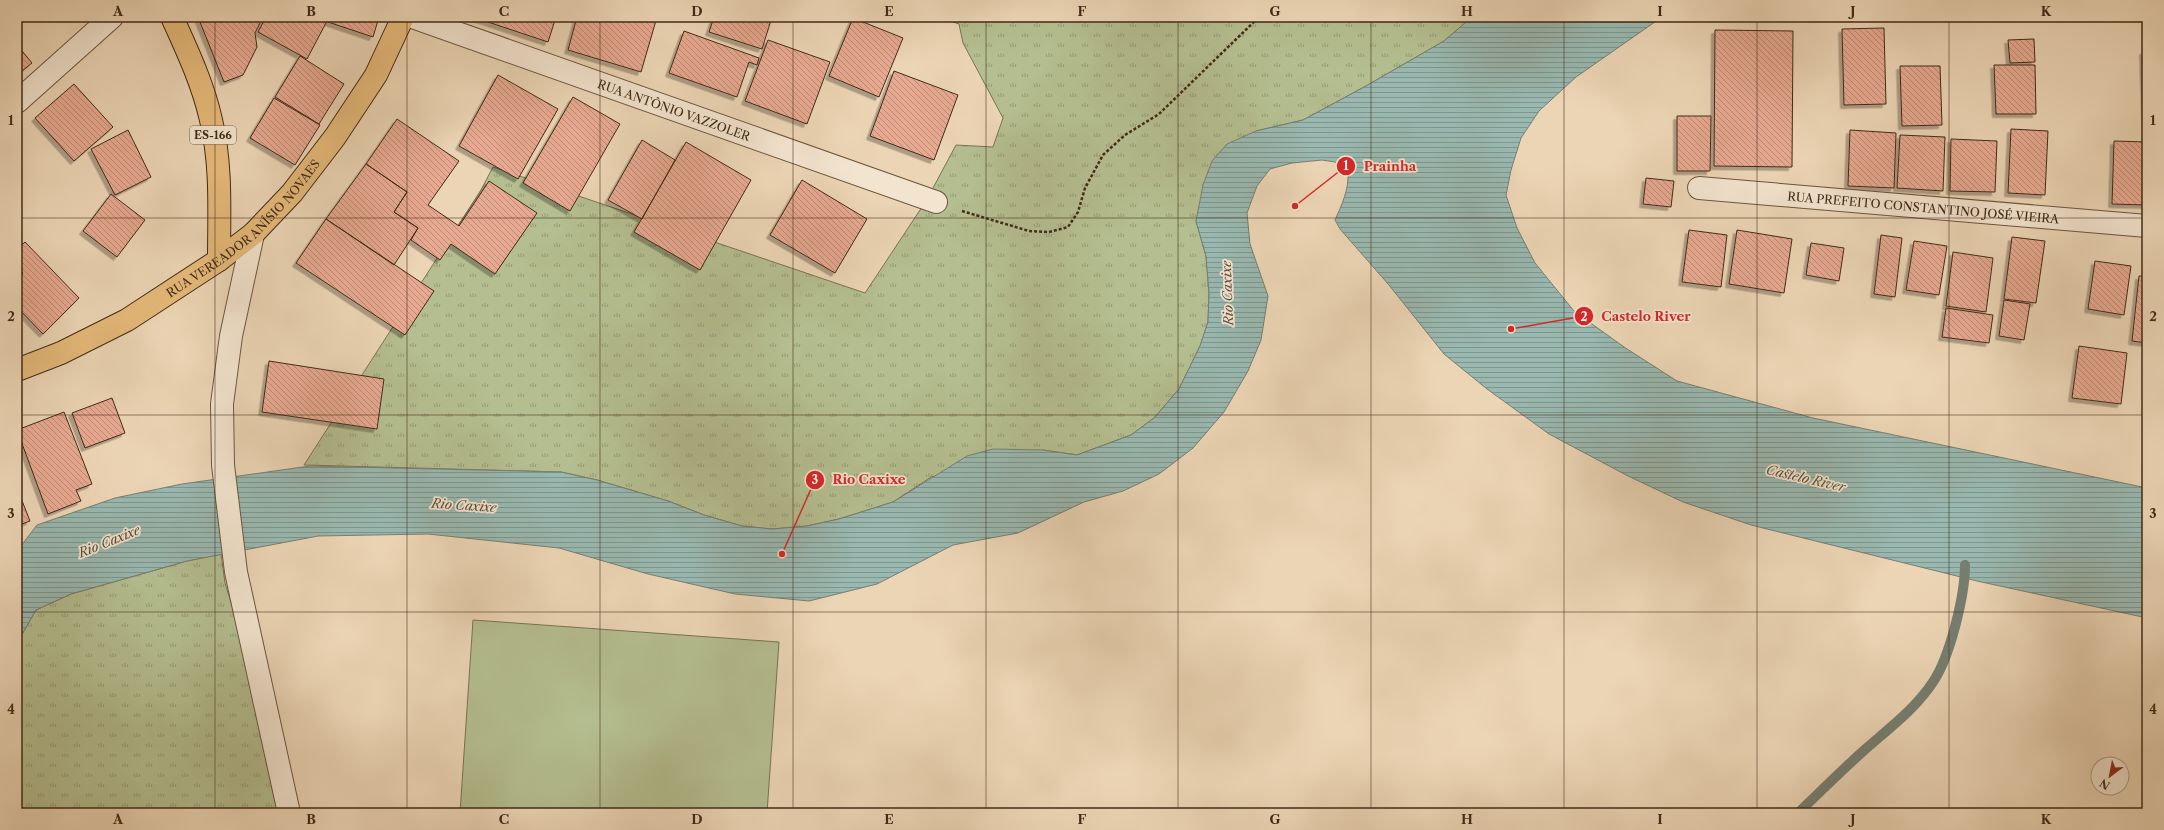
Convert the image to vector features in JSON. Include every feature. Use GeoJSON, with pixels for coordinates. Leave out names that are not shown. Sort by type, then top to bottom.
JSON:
{"type":"FeatureCollection","features":[{"type":"Feature","properties":{"kind":"main road","name":"ES-166"},"geometry":{"type":"LineString","coordinates":[[172,17],[191,61],[211,120],[219,172],[219,260]]}},
{"type":"Feature","properties":{"kind":"main road","name":"RUA VEREADOR ANÍSIO NOVAES"},"geometry":{"type":"LineString","coordinates":[[17,370],[61,353],[128,320],[219,260],[253,234],[292,193],[336,137],[376,75],[403,17]]}},
{"type":"Feature","properties":{"kind":"street"},"geometry":{"type":"LineString","coordinates":[[17,102],[112,17]]}},
{"type":"Feature","properties":{"kind":"street","name":"RUA ANTÔNIO VAZZOLER"},"geometry":{"type":"LineString","coordinates":[[412,17],[936,202]]}},
{"type":"Feature","properties":{"kind":"street","name":"RUA PREFEITO CONSTANTINO JOSÉ VIEIRA"},"geometry":{"type":"LineString","coordinates":[[1699,188],[2147,226]]}},
{"type":"Feature","properties":{"kind":"street"},"geometry":{"type":"LineString","coordinates":[[253,234],[231,336],[222,404],[223,465],[236,572],[289,813]]}},
{"type":"Feature","properties":{"kind":"path"},"geometry":{"type":"LineString","coordinates":[[936,202],[988,220],[1029,231],[1049,232],[1068,227],[1078,212],[1085,188],[1103,155],[1126,135],[1159,114],[1259,17]]}},
{"type":"Feature","properties":{"kind":"green space"},"geometry":{"type":"Polygon","coordinates":[[[939,17],[1472,17],[1444,41],[1303,120],[1256,131],[1196,221],[1206,256],[1209,293],[1208,322],[1200,346],[1179,389],[1154,418],[1131,435],[1077,455],[1043,450],[931,477],[893,502],[839,519],[807,526],[772,529],[742,526],[704,515],[668,501],[597,480],[561,472],[304,465],[481,190],[493,167],[865,293],[926,201],[956,145],[993,147],[1003,118],[963,43],[959,24],[939,17]]]}},
{"type":"Feature","properties":{"kind":"green space"},"geometry":{"type":"Polygon","coordinates":[[[221,554],[225,583],[296,813],[17,813],[17,643],[36,610],[71,594],[187,561],[221,554]]]}},
{"type":"Feature","properties":{"kind":"green space"},"geometry":{"type":"Polygon","coordinates":[[[473,620],[779,642],[767,813],[460,813],[473,620]]]}},
{"type":"Feature","properties":{"kind":"water"},"geometry":{"type":"Polygon","coordinates":[[[1472,17],[1662,17],[1576,77],[1539,111],[1521,138],[1511,170],[1506,195],[1517,228],[1535,263],[1574,311],[1624,347],[1677,381],[1813,418],[2147,488],[2147,618],[1977,581],[1751,525],[1683,502],[1628,476],[1549,434],[1487,389],[1444,354],[1389,285],[1340,229],[1335,220],[1346,191],[1348,172],[1335,162],[1322,160],[1292,163],[1270,169],[1257,186],[1247,213],[1250,244],[1268,296],[1261,340],[1248,371],[1224,412],[1193,448],[1159,474],[1123,491],[1084,502],[1018,533],[953,545],[877,584],[809,601],[735,594],[648,574],[559,548],[428,534],[318,536],[187,561],[71,594],[36,610],[17,643],[17,551],[37,525],[115,498],[182,484],[310,466],[561,472],[597,480],[668,501],[704,515],[742,526],[772,529],[807,526],[839,519],[893,502],[967,456],[993,449],[1043,450],[1077,455],[1131,435],[1154,418],[1179,389],[1200,346],[1208,322],[1209,293],[1206,256],[1196,221],[1203,185],[1212,161],[1227,144],[1256,131],[1303,120],[1366,86],[1444,41],[1472,17]]]}},
{"type":"Feature","properties":{"kind":"building"},"geometry":{"type":"Polygon","coordinates":[[[198,17],[263,17],[255,33],[257,47],[243,75],[224,82],[198,17]]]}},
{"type":"Feature","properties":{"kind":"building"},"geometry":{"type":"Polygon","coordinates":[[[266,17],[319,17],[327,21],[307,59],[258,32],[266,17]]]}},
{"type":"Feature","properties":{"kind":"building"},"geometry":{"type":"Polygon","coordinates":[[[330,17],[379,17],[373,37],[328,22],[330,17]]]}},
{"type":"Feature","properties":{"kind":"building"},"geometry":{"type":"Polygon","coordinates":[[[473,17],[556,17],[548,42],[473,17]]]}},
{"type":"Feature","properties":{"kind":"building"},"geometry":{"type":"Polygon","coordinates":[[[577,17],[657,17],[641,72],[568,50],[577,17]]]}},
{"type":"Feature","properties":{"kind":"building"},"geometry":{"type":"Polygon","coordinates":[[[714,17],[772,17],[762,49],[709,32],[714,17]]]}},
{"type":"Feature","properties":{"kind":"building"},"geometry":{"type":"Polygon","coordinates":[[[853,18],[903,38],[879,97],[829,76],[853,18]]]}},
{"type":"Feature","properties":{"kind":"building"},"geometry":{"type":"Polygon","coordinates":[[[1884,28],[1886,104],[1844,105],[1842,29],[1884,28]]]}},
{"type":"Feature","properties":{"kind":"building"},"geometry":{"type":"Polygon","coordinates":[[[1715,30],[1793,31],[1792,167],[1714,166],[1715,30]]]}},
{"type":"Feature","properties":{"kind":"building"},"geometry":{"type":"Polygon","coordinates":[[[684,31],[759,58],[757,65],[749,62],[737,97],[669,73],[684,31]]]}},
{"type":"Feature","properties":{"kind":"building"},"geometry":{"type":"Polygon","coordinates":[[[2034,39],[2035,62],[2010,63],[2008,40],[2034,39]]]}},
{"type":"Feature","properties":{"kind":"building"},"geometry":{"type":"Polygon","coordinates":[[[768,40],[830,62],[807,124],[745,101],[768,40]]]}},
{"type":"Feature","properties":{"kind":"building"},"geometry":{"type":"Polygon","coordinates":[[[17,45],[32,63],[17,75],[17,45]]]}},
{"type":"Feature","properties":{"kind":"building"},"geometry":{"type":"Polygon","coordinates":[[[2143,51],[2147,51],[2147,137],[2146,137],[2143,51]]]}},
{"type":"Feature","properties":{"kind":"building"},"geometry":{"type":"Polygon","coordinates":[[[300,56],[344,84],[319,124],[275,97],[300,56]]]}},
{"type":"Feature","properties":{"kind":"building"},"geometry":{"type":"Polygon","coordinates":[[[1994,65],[2035,65],[2036,114],[1996,114],[1994,65]]]}},
{"type":"Feature","properties":{"kind":"building"},"geometry":{"type":"Polygon","coordinates":[[[1900,66],[1940,66],[1942,125],[1902,126],[1900,66]]]}},
{"type":"Feature","properties":{"kind":"building"},"geometry":{"type":"Polygon","coordinates":[[[894,71],[958,95],[934,160],[870,136],[894,71]]]}},
{"type":"Feature","properties":{"kind":"building"},"geometry":{"type":"Polygon","coordinates":[[[498,75],[558,109],[518,179],[459,146],[498,75]]]}},
{"type":"Feature","properties":{"kind":"building"},"geometry":{"type":"Polygon","coordinates":[[[74,84],[113,127],[74,161],[35,118],[74,84]]]}},
{"type":"Feature","properties":{"kind":"building"},"geometry":{"type":"Polygon","coordinates":[[[573,97],[620,124],[570,211],[523,183],[573,97]]]}},
{"type":"Feature","properties":{"kind":"building"},"geometry":{"type":"Polygon","coordinates":[[[274,98],[320,125],[295,165],[250,138],[274,98]]]}},
{"type":"Feature","properties":{"kind":"building"},"geometry":{"type":"Polygon","coordinates":[[[1677,116],[1711,116],[1710,171],[1677,171],[1677,116]]]}},
{"type":"Feature","properties":{"kind":"building"},"geometry":{"type":"Polygon","coordinates":[[[397,119],[459,161],[428,205],[459,226],[489,181],[537,213],[495,274],[451,244],[440,260],[411,240],[418,228],[394,212],[407,192],[366,164],[397,119]]]}},
{"type":"Feature","properties":{"kind":"building"},"geometry":{"type":"Polygon","coordinates":[[[2011,129],[2048,131],[2045,195],[2008,193],[2011,129]]]}},
{"type":"Feature","properties":{"kind":"building"},"geometry":{"type":"Polygon","coordinates":[[[128,130],[151,177],[115,195],[91,149],[128,130]]]}},
{"type":"Feature","properties":{"kind":"building"},"geometry":{"type":"Polygon","coordinates":[[[1850,130],[1896,133],[1894,188],[1848,186],[1850,130]]]}},
{"type":"Feature","properties":{"kind":"building"},"geometry":{"type":"Polygon","coordinates":[[[1900,135],[1945,137],[1943,191],[1897,188],[1900,135]]]}},
{"type":"Feature","properties":{"kind":"building"},"geometry":{"type":"Polygon","coordinates":[[[1951,139],[1997,141],[1995,192],[1950,191],[1951,139]]]}},
{"type":"Feature","properties":{"kind":"building"},"geometry":{"type":"Polygon","coordinates":[[[642,140],[675,160],[642,219],[608,200],[642,140]]]}},
{"type":"Feature","properties":{"kind":"building"},"geometry":{"type":"Polygon","coordinates":[[[2114,141],[2147,142],[2147,205],[2112,204],[2114,141]]]}},
{"type":"Feature","properties":{"kind":"building"},"geometry":{"type":"Polygon","coordinates":[[[686,142],[751,180],[700,270],[634,232],[686,142]]]}},
{"type":"Feature","properties":{"kind":"building"},"geometry":{"type":"Polygon","coordinates":[[[366,164],[407,192],[394,212],[418,228],[394,265],[326,219],[366,164]]]}},
{"type":"Feature","properties":{"kind":"building"},"geometry":{"type":"Polygon","coordinates":[[[1646,178],[1674,181],[1671,207],[1643,204],[1646,178]]]}},
{"type":"Feature","properties":{"kind":"building"},"geometry":{"type":"Polygon","coordinates":[[[802,180],[867,219],[835,273],[770,235],[802,180]]]}},
{"type":"Feature","properties":{"kind":"building"},"geometry":{"type":"Polygon","coordinates":[[[111,194],[145,220],[117,257],[83,231],[111,194]]]}},
{"type":"Feature","properties":{"kind":"building"},"geometry":{"type":"Polygon","coordinates":[[[326,219],[434,291],[405,335],[296,263],[326,219]]]}},
{"type":"Feature","properties":{"kind":"building"},"geometry":{"type":"Polygon","coordinates":[[[1689,230],[1727,235],[1721,287],[1682,282],[1689,230]]]}},
{"type":"Feature","properties":{"kind":"building"},"geometry":{"type":"Polygon","coordinates":[[[1737,230],[1792,239],[1784,293],[1729,284],[1737,230]]]}},
{"type":"Feature","properties":{"kind":"building"},"geometry":{"type":"Polygon","coordinates":[[[1881,235],[1902,238],[1895,297],[1874,294],[1881,235]]]}},
{"type":"Feature","properties":{"kind":"building"},"geometry":{"type":"Polygon","coordinates":[[[2012,237],[2045,241],[2036,303],[2004,299],[2012,237]]]}},
{"type":"Feature","properties":{"kind":"building"},"geometry":{"type":"Polygon","coordinates":[[[1914,241],[1947,246],[1939,295],[1906,290],[1914,241]]]}},
{"type":"Feature","properties":{"kind":"building"},"geometry":{"type":"Polygon","coordinates":[[[25,242],[79,298],[43,334],[17,307],[17,279],[23,273],[17,267],[17,249],[25,242]]]}},
{"type":"Feature","properties":{"kind":"building"},"geometry":{"type":"Polygon","coordinates":[[[1811,243],[1844,248],[1839,281],[1806,275],[1811,243]]]}},
{"type":"Feature","properties":{"kind":"building"},"geometry":{"type":"Polygon","coordinates":[[[1953,252],[1993,258],[1986,312],[1946,306],[1953,252]]]}},
{"type":"Feature","properties":{"kind":"building"},"geometry":{"type":"Polygon","coordinates":[[[2095,261],[2131,266],[2124,315],[2088,309],[2095,261]]]}},
{"type":"Feature","properties":{"kind":"building"},"geometry":{"type":"Polygon","coordinates":[[[2139,276],[2147,276],[2147,343],[2132,341],[2139,276]]]}},
{"type":"Feature","properties":{"kind":"building"},"geometry":{"type":"Polygon","coordinates":[[[2004,300],[2030,304],[2024,340],[1999,336],[2004,300]]]}},
{"type":"Feature","properties":{"kind":"building"},"geometry":{"type":"Polygon","coordinates":[[[1946,308],[1993,315],[1989,343],[1942,337],[1946,308]]]}},
{"type":"Feature","properties":{"kind":"building"},"geometry":{"type":"Polygon","coordinates":[[[2079,346],[2127,353],[2121,404],[2072,398],[2079,346]]]}},
{"type":"Feature","properties":{"kind":"building"},"geometry":{"type":"Polygon","coordinates":[[[269,361],[384,379],[377,429],[262,412],[269,361]]]}},
{"type":"Feature","properties":{"kind":"building"},"geometry":{"type":"Polygon","coordinates":[[[112,398],[125,433],[85,448],[72,413],[112,398]]]}},
{"type":"Feature","properties":{"kind":"building"},"geometry":{"type":"Polygon","coordinates":[[[64,412],[92,484],[76,490],[81,501],[48,514],[17,430],[64,412]]]}},
{"type":"Feature","properties":{"kind":"building"},"geometry":{"type":"Polygon","coordinates":[[[17,488],[30,521],[17,526],[17,488]]]}},
{"type":"Feature","properties":{"kind":"waterway"},"geometry":{"type":"LineString","coordinates":[[1798,813],[1852,761],[1899,720],[1917,702],[1933,682],[1951,642],[1959,609],[1965,565]]}},
{"type":"Feature","properties":{"kind":"place","name":"Prainha"},"geometry":{"type":"Point","coordinates":[1295,206]}},
{"type":"Feature","properties":{"kind":"place","name":"Castelo River"},"geometry":{"type":"Point","coordinates":[1511,329]}},
{"type":"Feature","properties":{"kind":"place","name":"Rio Caxixe"},"geometry":{"type":"Point","coordinates":[782,554]}}]}
